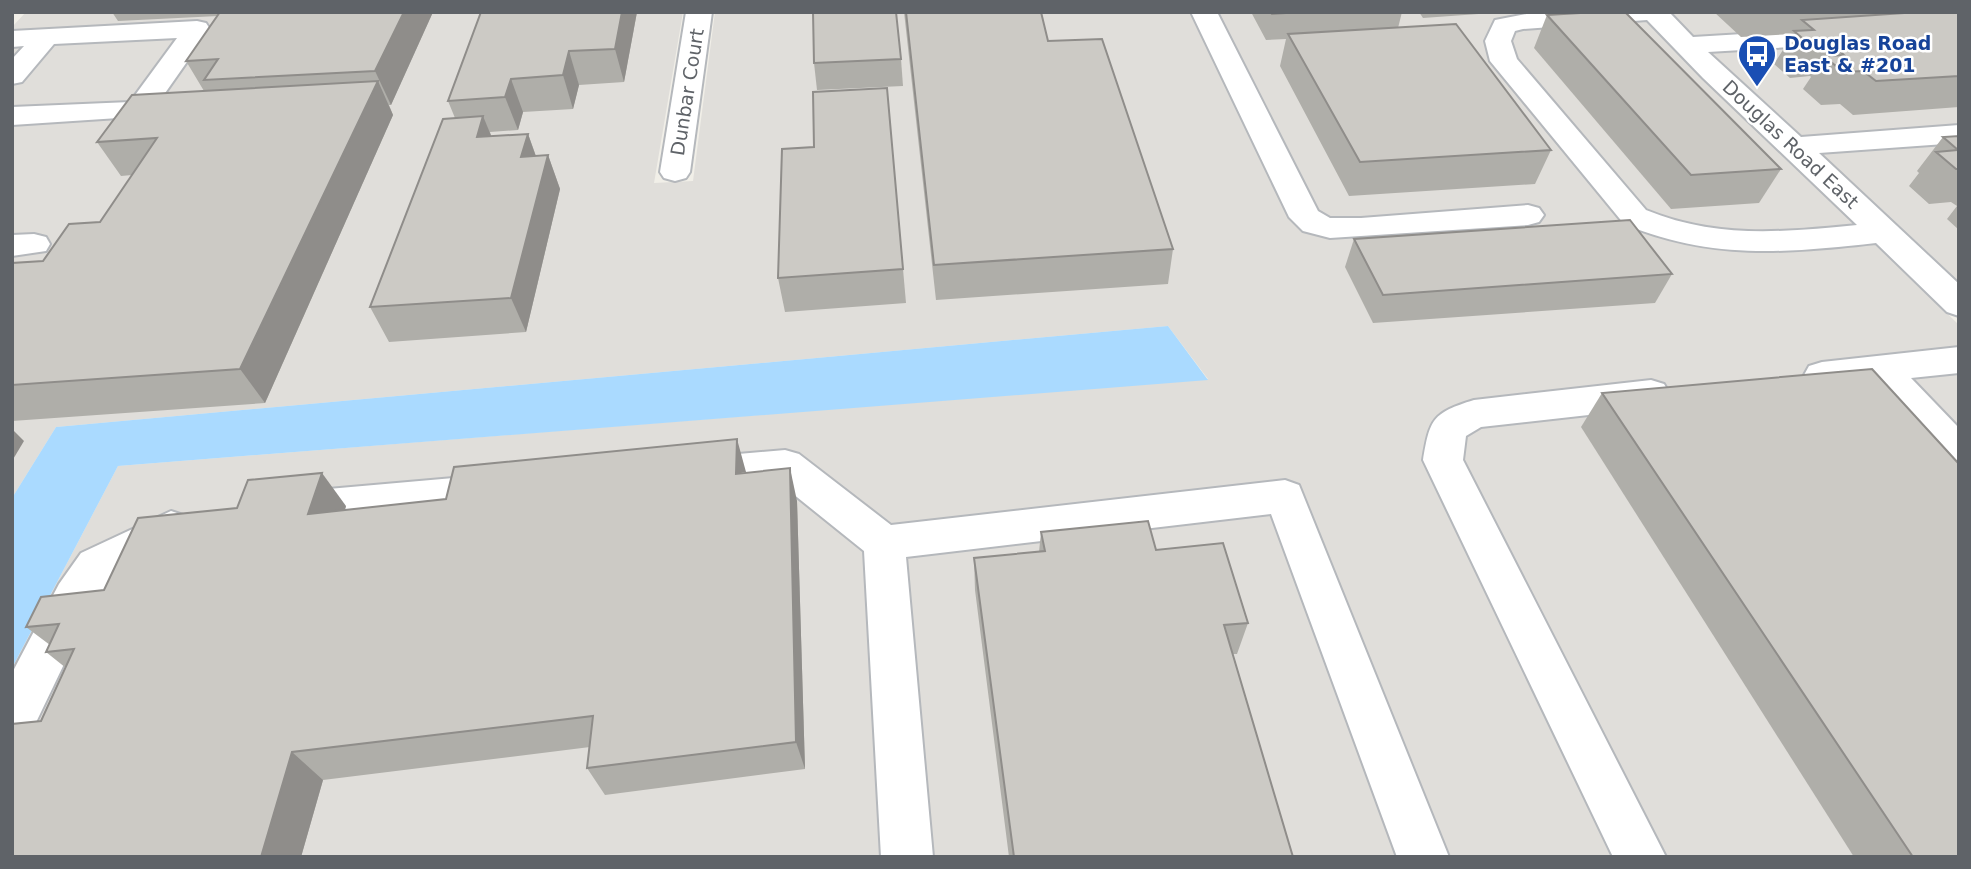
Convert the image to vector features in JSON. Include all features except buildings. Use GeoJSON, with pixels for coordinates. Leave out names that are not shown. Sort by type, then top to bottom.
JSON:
{"type":"FeatureCollection","features":[{"type":"Feature","properties":{"kind":"street","name":"Dunbar Court"},"geometry":{"type":"LineString","coordinates":[[675,172],[699,12]]}},
{"type":"Feature","properties":{"kind":"street"},"geometry":{"type":"LineString","coordinates":[[1204,12],[1305,217],[1314,224],[1330,228],[1361,228],[1528,215]]}},
{"type":"Feature","properties":{"kind":"street"},"geometry":{"type":"LineString","coordinates":[[1653,12],[1522,21],[1504,26],[1498,41],[1504,61],[1635,217],[1659,229],[1710,238],[1768,242],[1885,232]]}},
{"type":"Feature","properties":{"kind":"street","name":"Douglas Road East"},"geometry":{"type":"LineString","coordinates":[[1653,12],[1713,72],[1885,232],[1943,271],[1959,304]]}},
{"type":"Feature","properties":{"kind":"street"},"geometry":{"type":"LineString","coordinates":[[12,39],[197,29],[139,110],[12,116]]}},
{"type":"Feature","properties":{"kind":"street"},"geometry":{"type":"LineString","coordinates":[[1688,45],[1874,34]]}},
{"type":"Feature","properties":{"kind":"street"},"geometry":{"type":"LineString","coordinates":[[12,76],[46,37]]}},
{"type":"Feature","properties":{"kind":"street"},"geometry":{"type":"LineString","coordinates":[[1794,146],[1959,134]]}},
{"type":"Feature","properties":{"kind":"street"},"geometry":{"type":"LineString","coordinates":[[1786,379],[1959,360]]}},
{"type":"Feature","properties":{"kind":"street"},"geometry":{"type":"LineString","coordinates":[[1881,369],[1959,453]]}},
{"type":"Feature","properties":{"kind":"street"},"geometry":{"type":"LineString","coordinates":[[1640,857],[1443,460],[1448,428],[1474,414],[1691,390]]}},
{"type":"Feature","properties":{"kind":"street"},"geometry":{"type":"LineString","coordinates":[[648,477],[785,465],[884,543],[1284,496],[1423,857]]}},
{"type":"Feature","properties":{"kind":"street"},"geometry":{"type":"LineString","coordinates":[[263,511],[538,487]]}},
{"type":"Feature","properties":{"kind":"street"},"geometry":{"type":"LineString","coordinates":[[12,721],[74,597],[96,566],[194,517],[208,516]]}},
{"type":"Feature","properties":{"kind":"street"},"geometry":{"type":"LineString","coordinates":[[884,543],[907,857]]}},
{"type":"Feature","properties":{"kind":"shaded area"},"geometry":{"type":"Polygon","coordinates":[[[26,12],[683,12],[654,183],[693,181],[715,12],[1638,12],[1697,73],[1735,106],[1959,325],[1959,857],[12,857],[12,668],[118,466],[1208,379],[1168,326],[56,427],[12,498],[12,27],[26,12]]]}},
{"type":"Feature","properties":{"kind":"shaded area"},"geometry":{"type":"Polygon","coordinates":[[[1670,12],[1959,12],[1959,283],[1768,104],[1729,71],[1670,12]]]}},
{"type":"Feature","properties":{"kind":"water"},"geometry":{"type":"Polygon","coordinates":[[[1168,326],[1208,380],[118,466],[12,668],[12,498],[56,427],[1168,326]]]}},
{"type":"Feature","properties":{"kind":"place","name":"Douglas Road East & #201"},"geometry":{"type":"Point","coordinates":[1757,88]}}]}
